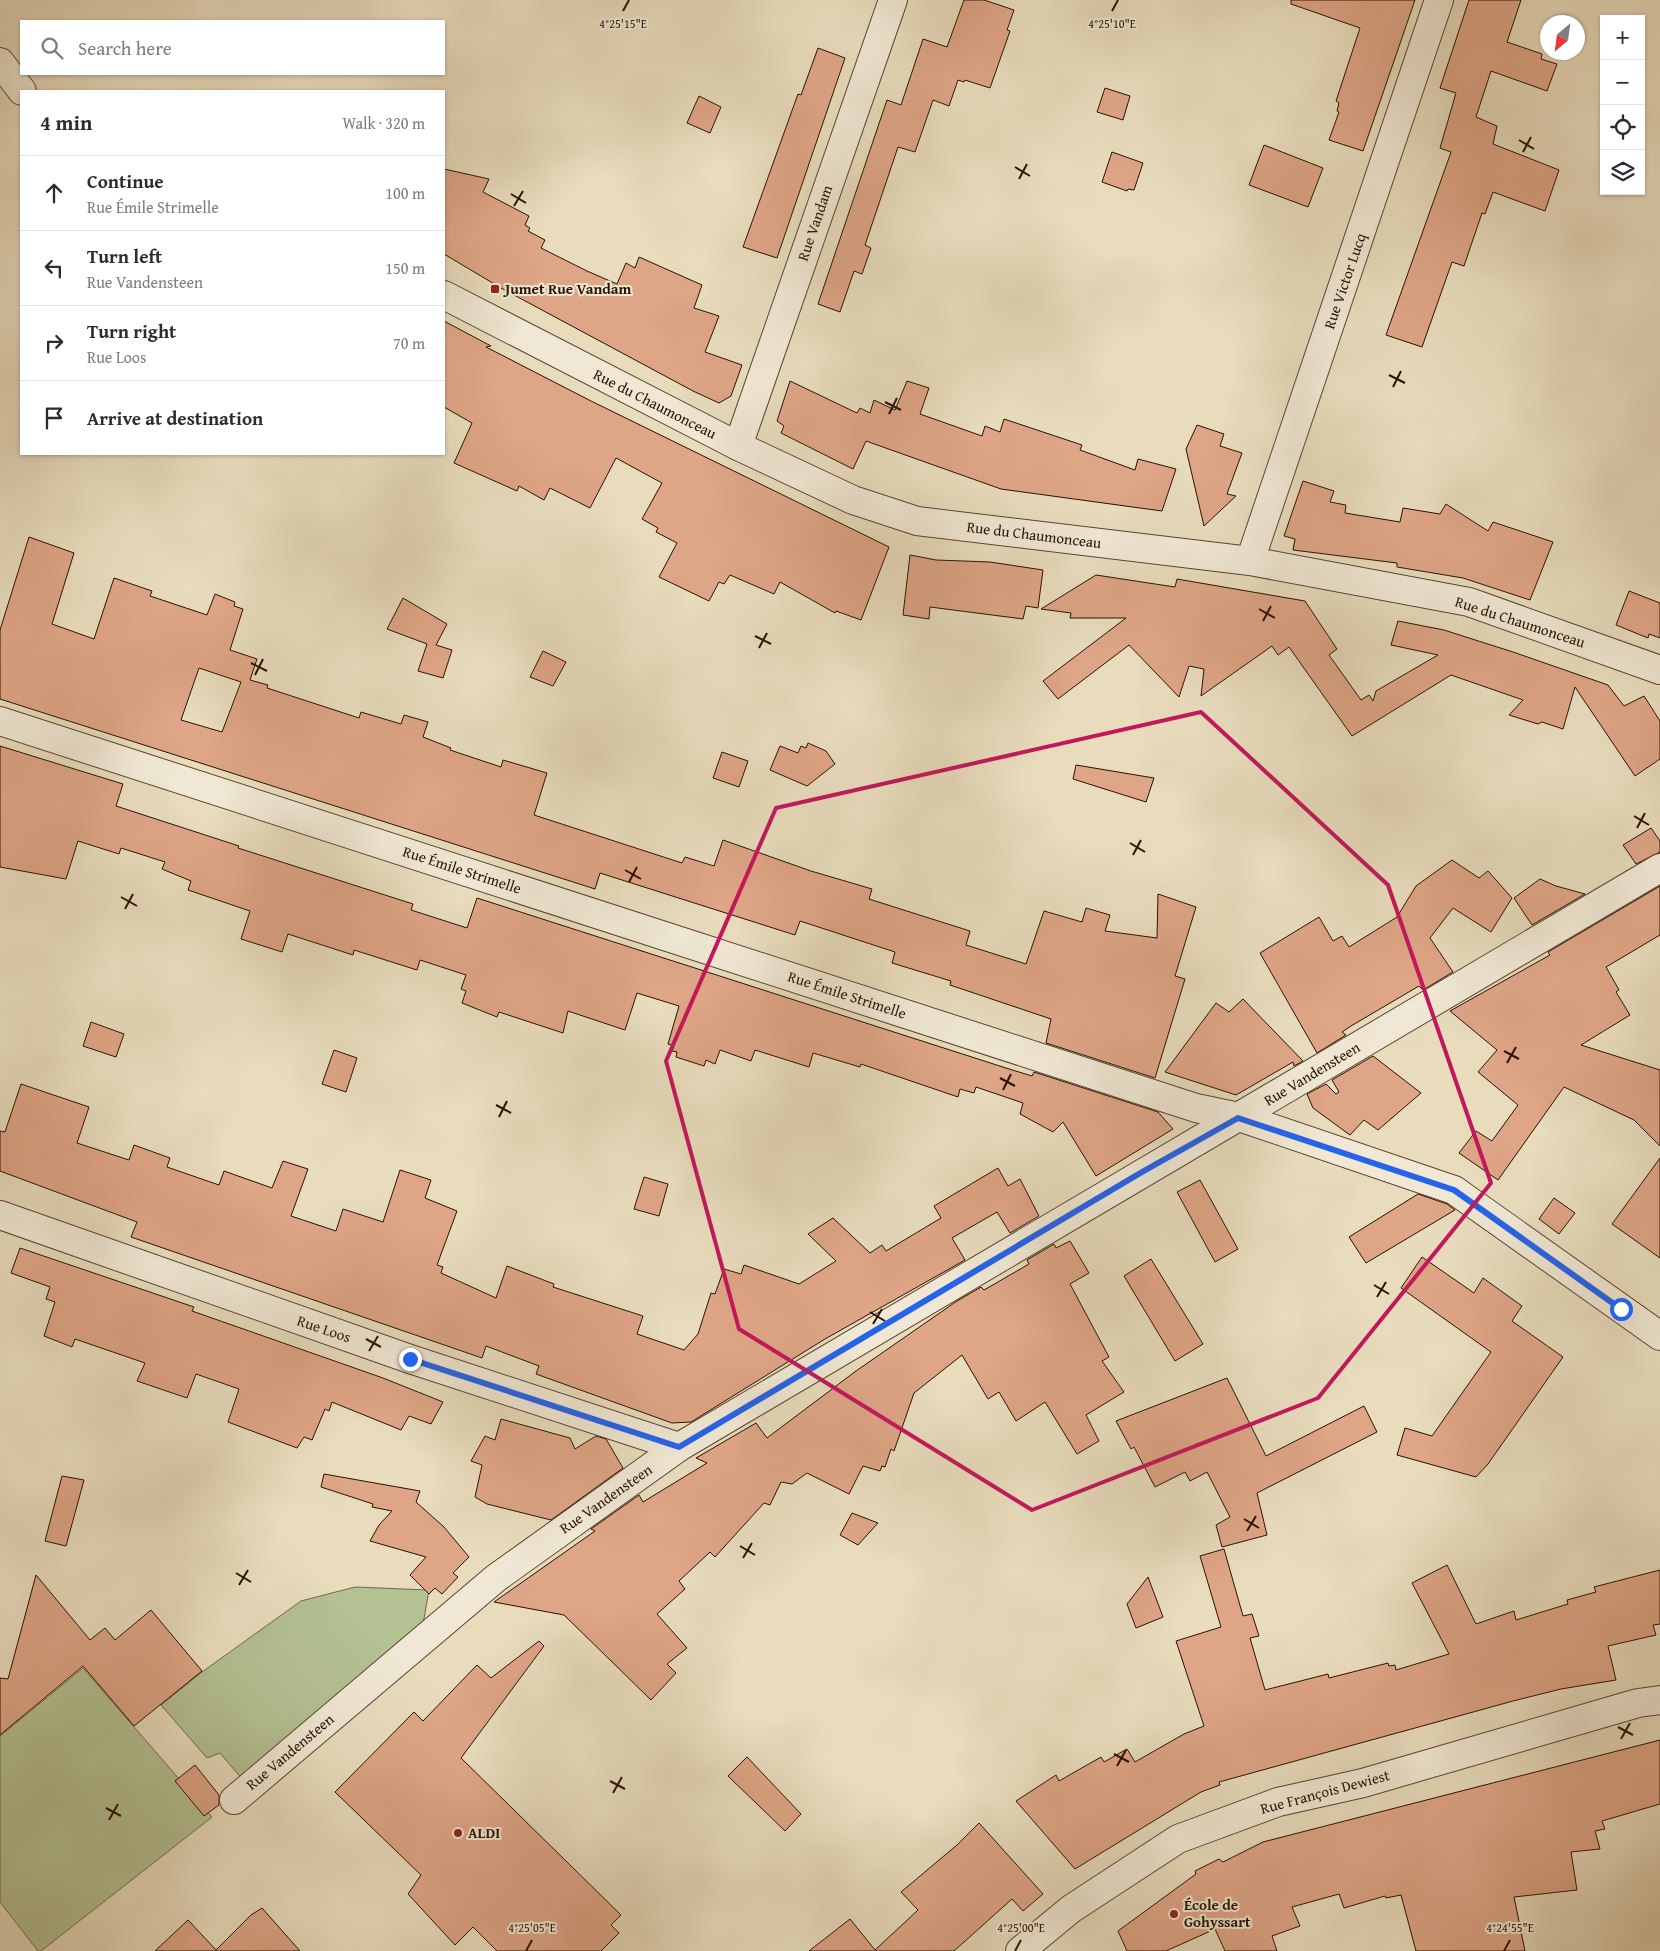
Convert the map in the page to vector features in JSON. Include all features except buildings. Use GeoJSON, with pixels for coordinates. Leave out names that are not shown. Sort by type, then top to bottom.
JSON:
{"type":"FeatureCollection","features":[{"type":"Feature","properties":{"kind":"street","name":"Rue Vandam"},"geometry":{"type":"LineString","coordinates":[[738,446],[892,0]]}},
{"type":"Feature","properties":{"kind":"street","name":"Rue Victor Lucq"},"geometry":{"type":"LineString","coordinates":[[1250,561],[1439,0]]}},
{"type":"Feature","properties":{"kind":"street"},"geometry":{"type":"LineString","coordinates":[[0,62],[21,90]]}},
{"type":"Feature","properties":{"kind":"street","name":"Rue du Chaumonceau"},"geometry":{"type":"LineString","coordinates":[[445,295],[738,446],[853,500],[917,521],[1250,561],[1469,602],[1660,670]]}},
{"type":"Feature","properties":{"kind":"street","name":"Rue Émile Strimelle"},"geometry":{"type":"LineString","coordinates":[[0,721],[1187,1105],[1238,1118],[1454,1190],[1660,1336]]}},
{"type":"Feature","properties":{"kind":"street","name":"Rue Vandensteen"},"geometry":{"type":"LineString","coordinates":[[234,1800],[496,1578],[679,1447],[1660,868]]}},
{"type":"Feature","properties":{"kind":"street","name":"Rue Loos"},"geometry":{"type":"LineString","coordinates":[[0,1215],[410,1359],[679,1447]]}},
{"type":"Feature","properties":{"kind":"street","name":"Rue François Dewiest"},"geometry":{"type":"LineString","coordinates":[[1020,1951],[1071,1909],[1178,1840],[1278,1802],[1364,1783],[1638,1703],[1660,1700]]}},
{"type":"Feature","properties":{"kind":"highlighted area"},"geometry":{"type":"Polygon","coordinates":[[[1201,712],[1388,885],[1491,1183],[1318,1398],[1032,1510],[739,1329],[666,1061],[776,808],[1201,712]]]}},
{"type":"Feature","properties":{"kind":"green space"},"geometry":{"type":"Polygon","coordinates":[[[355,1587],[429,1590],[420,1642],[249,1787],[220,1753],[207,1758],[161,1705],[202,1672],[301,1601],[355,1587]]]}},
{"type":"Feature","properties":{"kind":"green space"},"geometry":{"type":"Polygon","coordinates":[[[83,1668],[212,1817],[41,1951],[38,1951],[0,1902],[0,1736],[83,1668]]]}},
{"type":"Feature","properties":{"kind":"place","name":"Jumet Rue Vandam"},"geometry":{"type":"Point","coordinates":[495,289]}},
{"type":"Feature","properties":{"kind":"place","name":"ALDI"},"geometry":{"type":"Point","coordinates":[458,1833]}},
{"type":"Feature","properties":{"kind":"place","name":"École de Gohyssart"},"geometry":{"type":"Point","coordinates":[1174,1914]}},
{"type":"Feature","properties":{"kind":"route"},"geometry":{"type":"LineString","coordinates":[[410,1359],[679,1447],[1075,1214],[1142,1172],[1238,1118],[1454,1190],[1621,1309]]}}]}
